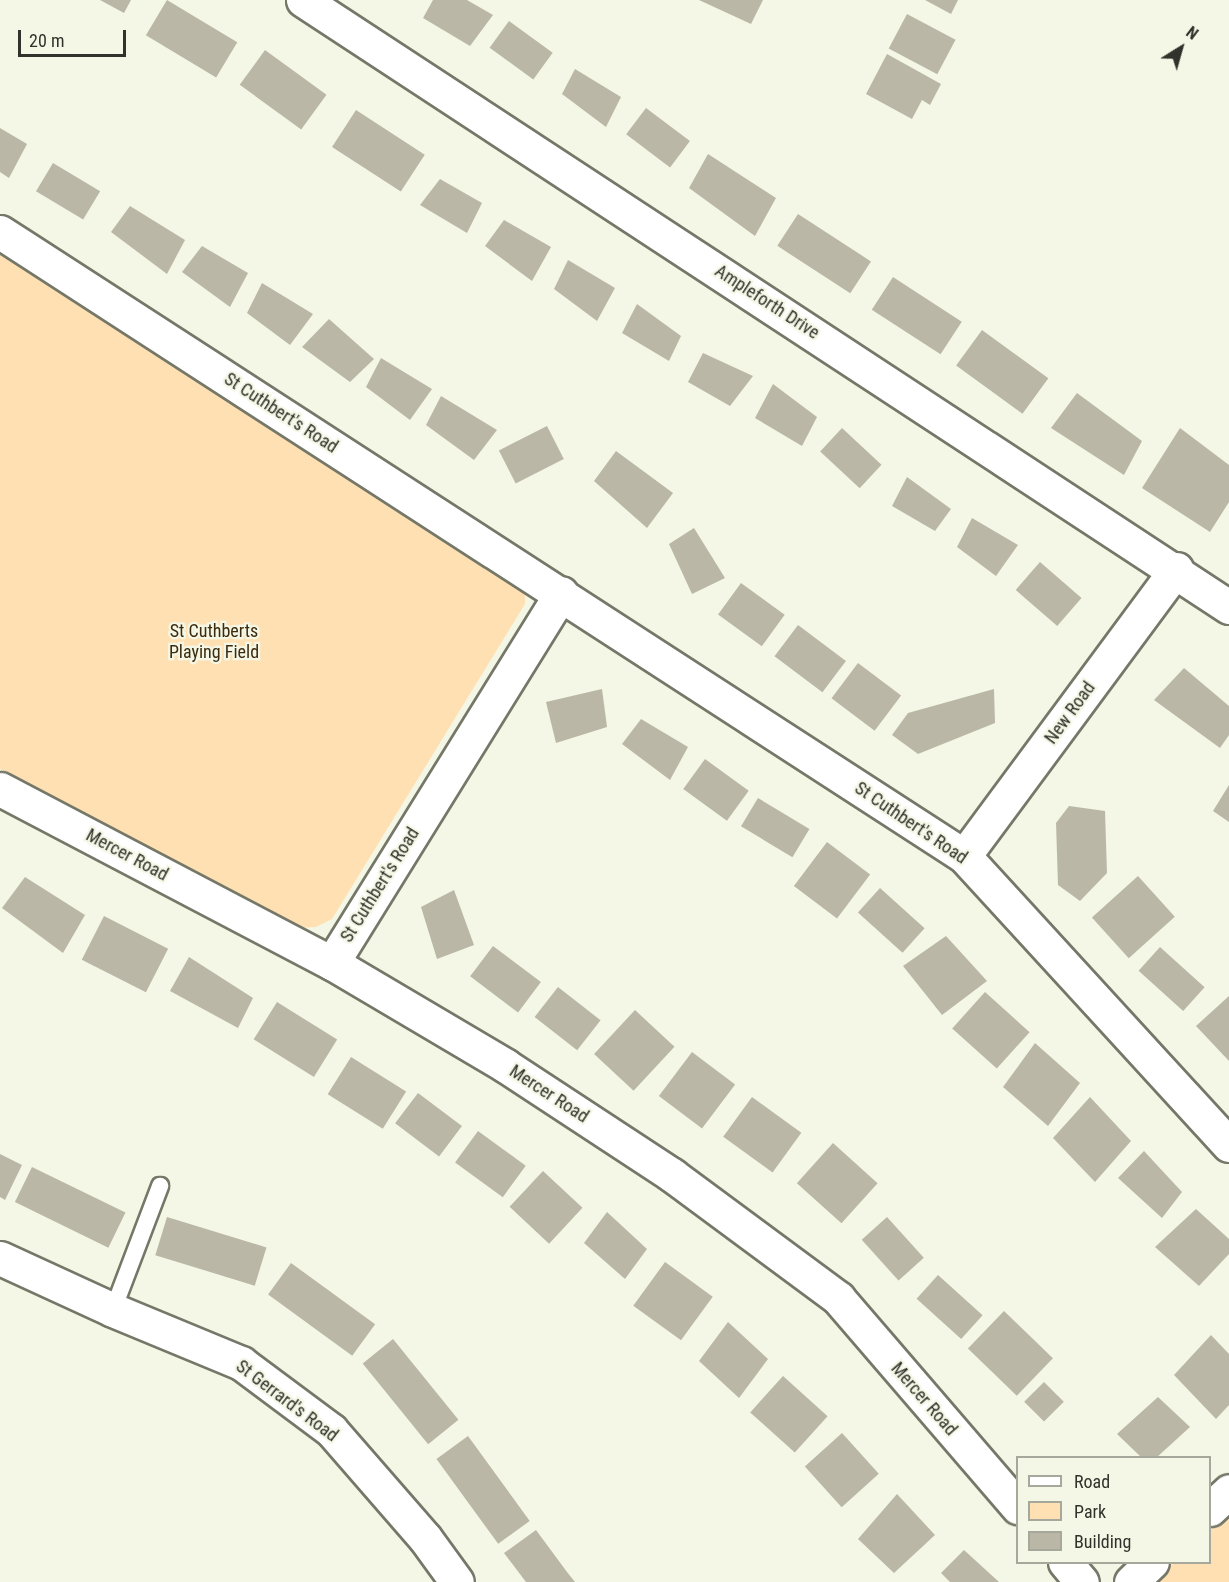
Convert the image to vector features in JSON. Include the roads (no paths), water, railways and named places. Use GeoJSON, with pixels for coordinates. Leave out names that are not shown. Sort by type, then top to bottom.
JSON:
{"type":"FeatureCollection","features":[{"type":"Feature","properties":{"kind":"street","name":"Ampleforth Drive"},"geometry":{"type":"LineString","coordinates":[[303,0],[1176,569],[1229,607]]}},
{"type":"Feature","properties":{"kind":"street","name":"St Cuthbert's Road"},"geometry":{"type":"LineString","coordinates":[[0,232],[964,856],[1229,1145]]}},
{"type":"Feature","properties":{"kind":"street","name":"New Road"},"geometry":{"type":"LineString","coordinates":[[964,856],[1176,569]]}},
{"type":"Feature","properties":{"kind":"street","name":"St Cuthbert's Road"},"geometry":{"type":"LineString","coordinates":[[332,963],[561,593]]}},
{"type":"Feature","properties":{"kind":"street","name":"Mercer Road"},"geometry":{"type":"LineString","coordinates":[[0,789],[332,963],[506,1066],[672,1175],[838,1298],[1016,1506]]}},
{"type":"Feature","properties":{"kind":"street","name":"St Gerrard's Road"},"geometry":{"type":"LineString","coordinates":[[0,1258],[112,1310],[241,1363],[331,1430],[425,1538],[457,1582]]}},
{"type":"Feature","properties":{"kind":"street"},"geometry":{"type":"LineString","coordinates":[[1211,1507],[1229,1491]]}},
{"type":"Feature","properties":{"kind":"street"},"geometry":{"type":"LineString","coordinates":[[1066,1564],[1082,1582]]}},
{"type":"Feature","properties":{"kind":"street"},"geometry":{"type":"LineString","coordinates":[[1131,1582],[1151,1564]]}},
{"type":"Feature","properties":{"kind":"lane"},"geometry":{"type":"LineString","coordinates":[[112,1310],[160,1186]]}},
{"type":"Feature","properties":{"kind":"park label","name":"St Cuthberts Playing Field"},"geometry":{"type":"Point","coordinates":[214,642]}}]}
